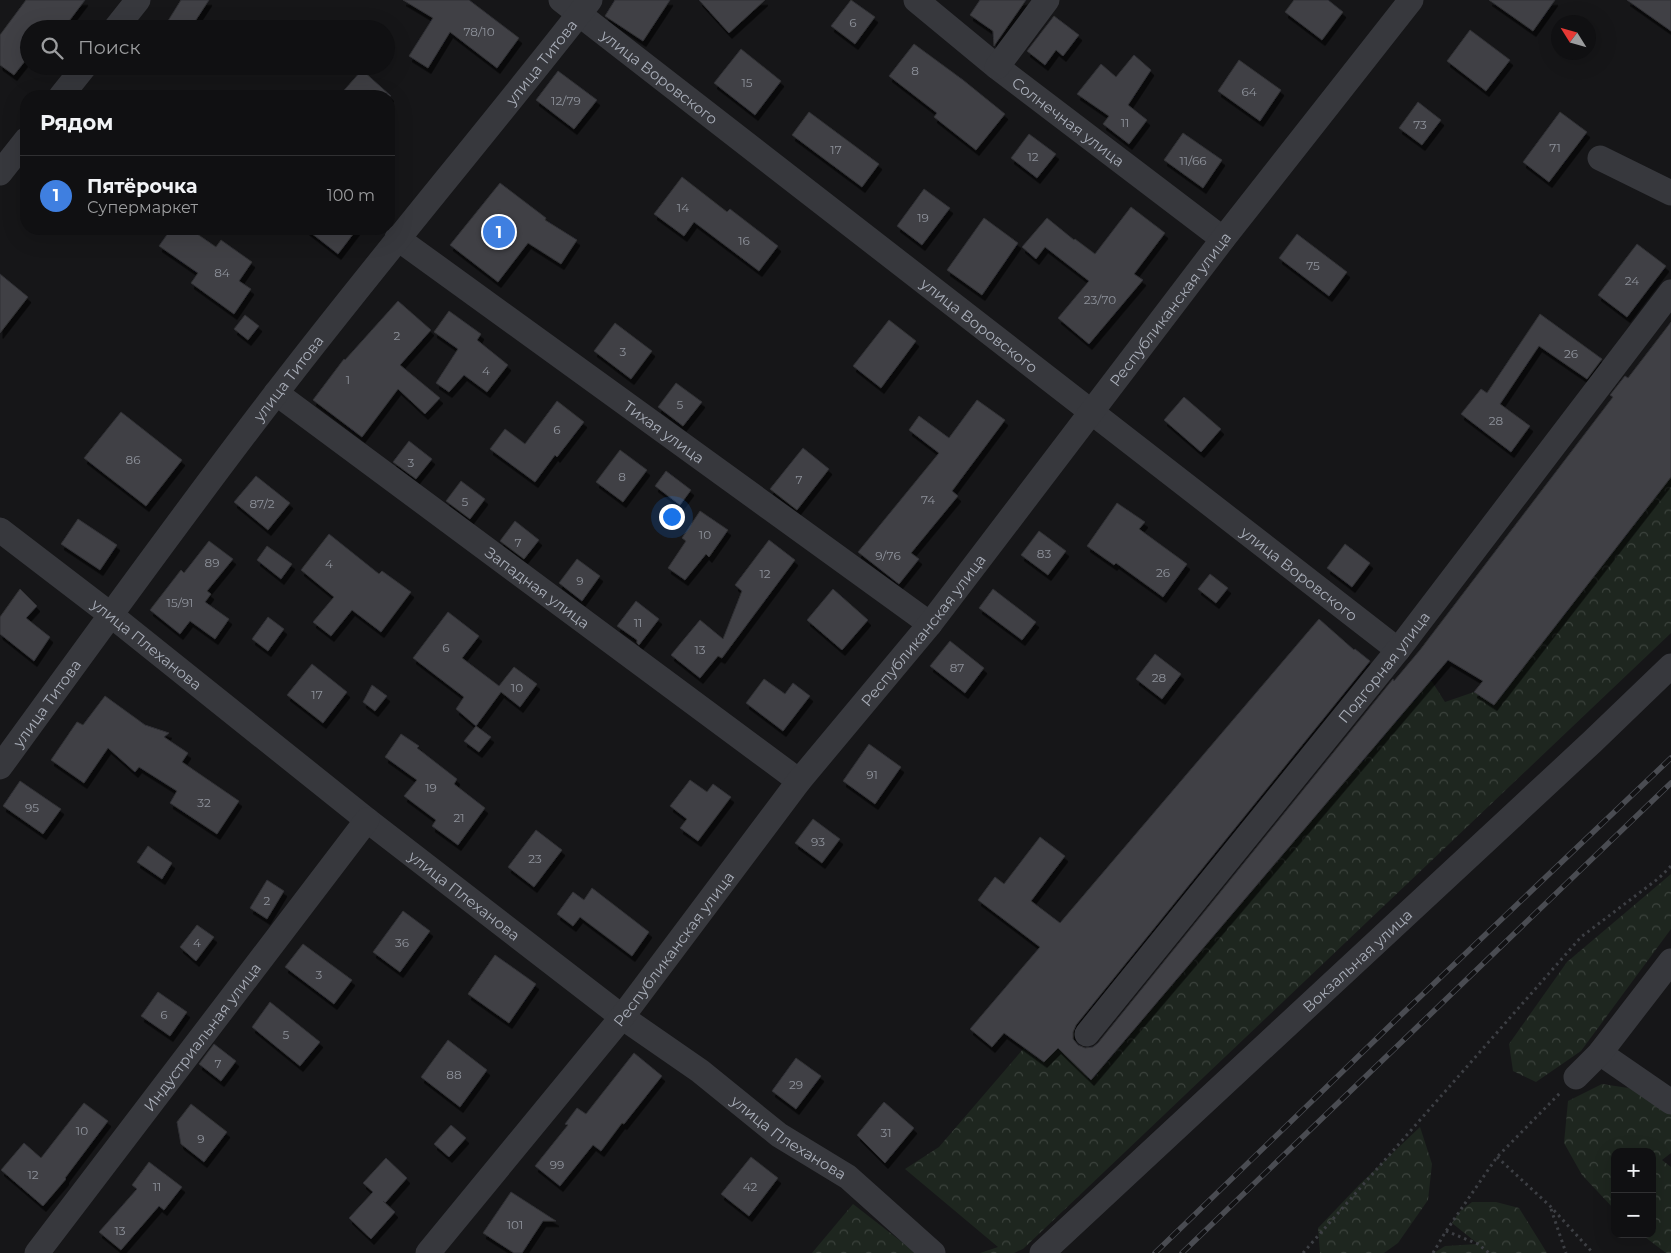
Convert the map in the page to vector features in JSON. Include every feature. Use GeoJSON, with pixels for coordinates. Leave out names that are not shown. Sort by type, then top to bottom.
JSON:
{"type":"FeatureCollection","features":[{"type":"Feature","properties":{"kind":"street"},"geometry":{"type":"LineString","coordinates":[[122,20],[138,0]]}},
{"type":"Feature","properties":{"kind":"street","name":"Солнечная улица"},"geometry":{"type":"LineString","coordinates":[[916,0],[997,67],[1223,239]]}},
{"type":"Feature","properties":{"kind":"street"},"geometry":{"type":"LineString","coordinates":[[997,67],[1047,0]]}},
{"type":"Feature","properties":{"kind":"street","name":"Республиканская улица"},"geometry":{"type":"LineString","coordinates":[[428,1253],[622,1017],[799,781],[930,624],[1223,239],[1410,0]]}},
{"type":"Feature","properties":{"kind":"street","name":"улица Титова"},"geometry":{"type":"LineString","coordinates":[[0,767],[276,393],[577,5]]}},
{"type":"Feature","properties":{"kind":"street","name":"улица Воровского"},"geometry":{"type":"LineString","coordinates":[[577,5],[1091,412],[1398,650]]}},
{"type":"Feature","properties":{"kind":"street"},"geometry":{"type":"LineString","coordinates":[[67,90],[79,75]]}},
{"type":"Feature","properties":{"kind":"street"},"geometry":{"type":"LineString","coordinates":[[0,173],[20,148]]}},
{"type":"Feature","properties":{"kind":"street"},"geometry":{"type":"LineString","coordinates":[[1600,158],[1671,193]]}},
{"type":"Feature","properties":{"kind":"street","name":"Тихая улица"},"geometry":{"type":"LineString","coordinates":[[397,238],[930,624]]}},
{"type":"Feature","properties":{"kind":"street","name":"Подгорная улица"},"geometry":{"type":"LineString","coordinates":[[1087,1034],[1398,650],[1671,292]]}},
{"type":"Feature","properties":{"kind":"street","name":"Западная улица"},"geometry":{"type":"LineString","coordinates":[[276,393],[799,781]]}},
{"type":"Feature","properties":{"kind":"street","name":"улица Плеханова"},"geometry":{"type":"LineString","coordinates":[[0,530],[111,615],[366,820],[622,1017],[700,1071],[779,1135],[848,1177],[933,1253]]}},
{"type":"Feature","properties":{"kind":"street","name":"Вокзальная улица"},"geometry":{"type":"LineString","coordinates":[[1042,1253],[1592,742],[1671,666]]}},
{"type":"Feature","properties":{"kind":"street","name":"Индустриальная улица"},"geometry":{"type":"LineString","coordinates":[[37,1253],[366,820]]}},
{"type":"Feature","properties":{"kind":"street"},"geometry":{"type":"LineString","coordinates":[[1576,1077],[1600,1053],[1671,962]]}},
{"type":"Feature","properties":{"kind":"street"},"geometry":{"type":"LineString","coordinates":[[1600,1053],[1671,1102]]}},
{"type":"Feature","properties":{"kind":"path"},"geometry":{"type":"LineString","coordinates":[[1303,1253],[1581,937],[1659,878],[1671,866]]}},
{"type":"Feature","properties":{"kind":"path"},"geometry":{"type":"LineString","coordinates":[[1433,1253],[1497,1156],[1576,1077]]}},
{"type":"Feature","properties":{"kind":"path"},"geometry":{"type":"LineString","coordinates":[[1497,1156],[1550,1206],[1593,1253]]}},
{"type":"Feature","properties":{"kind":"path"},"geometry":{"type":"LineString","coordinates":[[1550,1206],[1566,1253]]}},
{"type":"Feature","properties":{"kind":"path"},"geometry":{"type":"LineString","coordinates":[[1446,1231],[1478,1244],[1489,1253]]}},
{"type":"Feature","properties":{"kind":"green space"},"geometry":{"type":"Polygon","coordinates":[[[1671,477],[1671,633],[1023,1249],[1014,1253],[980,1253],[998,1247],[905,1169],[939,1147],[1024,1048],[1043,1062],[1058,1048],[1092,1080],[1431,680],[1445,702],[1474,692],[1494,705],[1671,477]]]}},
{"type":"Feature","properties":{"kind":"green space"},"geometry":{"type":"Polygon","coordinates":[[[1671,874],[1671,929],[1581,1051],[1536,1082],[1513,1071],[1509,1044],[1567,962],[1671,874]]]}},
{"type":"Feature","properties":{"kind":"green space"},"geometry":{"type":"Polygon","coordinates":[[[1602,1084],[1642,1090],[1671,1101],[1671,1153],[1662,1160],[1671,1167],[1671,1253],[1666,1253],[1646,1238],[1656,1238],[1656,1148],[1611,1148],[1611,1206],[1582,1175],[1564,1143],[1568,1101],[1602,1084]]]}},
{"type":"Feature","properties":{"kind":"green space"},"geometry":{"type":"Polygon","coordinates":[[[1420,1127],[1432,1164],[1428,1200],[1398,1243],[1384,1253],[1320,1253],[1318,1228],[1360,1184],[1420,1127]]]}},
{"type":"Feature","properties":{"kind":"green space"},"geometry":{"type":"Polygon","coordinates":[[[1472,1202],[1496,1202],[1519,1208],[1547,1253],[1434,1253],[1445,1246],[1478,1244],[1452,1223],[1459,1212],[1472,1202]]]}},
{"type":"Feature","properties":{"kind":"green space"},"geometry":{"type":"Polygon","coordinates":[[[853,1204],[916,1253],[812,1253],[853,1204]]]}},
{"type":"Feature","properties":{"kind":"building"},"geometry":{"type":"Polygon","coordinates":[[[26,0],[85,0],[70,20],[20,20],[20,67],[14,75],[0,65],[0,35],[26,0]]]}},
{"type":"Feature","properties":{"kind":"building"},"geometry":{"type":"Polygon","coordinates":[[[181,0],[209,0],[196,20],[169,20],[181,0]]]}},
{"type":"Feature","properties":{"kind":"building"},"geometry":{"type":"Polygon","coordinates":[[[403,0],[469,0],[519,38],[497,68],[450,32],[428,68],[409,56],[433,18],[403,0]]]}},
{"type":"Feature","properties":{"kind":"building"},"geometry":{"type":"Polygon","coordinates":[[[615,0],[670,0],[643,41],[605,16],[615,0]]]}},
{"type":"Feature","properties":{"kind":"building"},"geometry":{"type":"Polygon","coordinates":[[[699,0],[765,0],[729,33],[699,0]]]}},
{"type":"Feature","properties":{"kind":"building"},"geometry":{"type":"Polygon","coordinates":[[[851,0],[875,17],[855,44],[831,26],[851,0]]]}},
{"type":"Feature","properties":{"kind":"building"},"geometry":{"type":"Polygon","coordinates":[[[980,0],[1026,0],[994,46],[993,31],[970,15],[980,0]]]}},
{"type":"Feature","properties":{"kind":"building"},"geometry":{"type":"Polygon","coordinates":[[[1294,0],[1328,0],[1343,12],[1322,40],[1285,12],[1294,0]]]}},
{"type":"Feature","properties":{"kind":"building"},"geometry":{"type":"Polygon","coordinates":[[[1489,0],[1555,0],[1533,31],[1489,0]]]}},
{"type":"Feature","properties":{"kind":"building"},"geometry":{"type":"Polygon","coordinates":[[[1627,0],[1671,0],[1671,31],[1627,0]]]}},
{"type":"Feature","properties":{"kind":"building"},"geometry":{"type":"Polygon","coordinates":[[[1054,16],[1079,35],[1063,56],[1056,50],[1045,65],[1027,51],[1054,16]]]}},
{"type":"Feature","properties":{"kind":"building"},"geometry":{"type":"Polygon","coordinates":[[[1470,30],[1510,60],[1486,91],[1447,61],[1470,30]]]}},
{"type":"Feature","properties":{"kind":"building"},"geometry":{"type":"Polygon","coordinates":[[[914,44],[1005,114],[976,150],[934,117],[937,113],[889,76],[914,44]]]}},
{"type":"Feature","properties":{"kind":"building"},"geometry":{"type":"Polygon","coordinates":[[[741,49],[781,81],[755,115],[714,83],[741,49]]]}},
{"type":"Feature","properties":{"kind":"building"},"geometry":{"type":"Polygon","coordinates":[[[1134,55],[1151,70],[1128,105],[1147,120],[1129,144],[1103,124],[1109,116],[1077,94],[1101,64],[1116,77],[1134,55]]]}},
{"type":"Feature","properties":{"kind":"building"},"geometry":{"type":"Polygon","coordinates":[[[1239,60],[1281,90],[1260,121],[1218,91],[1239,60]]]}},
{"type":"Feature","properties":{"kind":"building"},"geometry":{"type":"Polygon","coordinates":[[[558,71],[597,100],[574,129],[536,100],[558,71]]]}},
{"type":"Feature","properties":{"kind":"building"},"geometry":{"type":"Polygon","coordinates":[[[358,75],[368,75],[384,90],[344,90],[358,75]]]}},
{"type":"Feature","properties":{"kind":"building"},"geometry":{"type":"Polygon","coordinates":[[[1418,102],[1441,120],[1422,145],[1399,128],[1418,102]]]}},
{"type":"Feature","properties":{"kind":"building"},"geometry":{"type":"Polygon","coordinates":[[[809,112],[879,164],[862,187],[792,135],[809,112]]]}},
{"type":"Feature","properties":{"kind":"building"},"geometry":{"type":"Polygon","coordinates":[[[1560,112],[1587,132],[1549,182],[1523,162],[1560,112]]]}},
{"type":"Feature","properties":{"kind":"building"},"geometry":{"type":"Polygon","coordinates":[[[1183,133],[1222,160],[1203,188],[1164,160],[1183,133]]]}},
{"type":"Feature","properties":{"kind":"building"},"geometry":{"type":"Polygon","coordinates":[[[1029,134],[1056,154],[1037,178],[1011,158],[1029,134]]]}},
{"type":"Feature","properties":{"kind":"building"},"geometry":{"type":"Polygon","coordinates":[[[682,177],[727,212],[730,209],[778,246],[759,271],[694,222],[684,236],[654,214],[682,177]]]}},
{"type":"Feature","properties":{"kind":"building"},"geometry":{"type":"Polygon","coordinates":[[[500,183],[546,218],[545,220],[577,240],[561,264],[528,243],[498,282],[450,245],[500,183]]]}},
{"type":"Feature","properties":{"kind":"building"},"geometry":{"type":"Polygon","coordinates":[[[924,189],[950,208],[922,245],[897,226],[924,189]]]}},
{"type":"Feature","properties":{"kind":"building"},"geometry":{"type":"Polygon","coordinates":[[[1131,207],[1165,233],[1134,274],[1143,280],[1089,344],[1058,318],[1089,281],[1045,247],[1036,259],[1022,247],[1047,218],[1095,254],[1131,207]]]}},
{"type":"Feature","properties":{"kind":"building"},"geometry":{"type":"Polygon","coordinates":[[[984,218],[1018,243],[982,295],[947,270],[984,218]]]}},
{"type":"Feature","properties":{"kind":"building"},"geometry":{"type":"Polygon","coordinates":[[[1297,234],[1347,272],[1329,296],[1279,258],[1297,234]]]}},
{"type":"Feature","properties":{"kind":"building"},"geometry":{"type":"Polygon","coordinates":[[[167,235],[199,235],[216,247],[221,240],[252,262],[239,281],[251,289],[234,314],[191,283],[198,273],[159,246],[167,235]]]}},
{"type":"Feature","properties":{"kind":"building"},"geometry":{"type":"Polygon","coordinates":[[[314,235],[352,235],[338,254],[314,235]]]}},
{"type":"Feature","properties":{"kind":"building"},"geometry":{"type":"Polygon","coordinates":[[[1637,244],[1666,266],[1627,317],[1598,295],[1637,244]]]}},
{"type":"Feature","properties":{"kind":"building"},"geometry":{"type":"Polygon","coordinates":[[[0,274],[28,297],[0,333],[0,274]]]}},
{"type":"Feature","properties":{"kind":"building"},"geometry":{"type":"Polygon","coordinates":[[[398,301],[431,330],[400,365],[440,398],[425,414],[398,389],[362,437],[313,400],[344,359],[398,301]]]}},
{"type":"Feature","properties":{"kind":"building"},"geometry":{"type":"Polygon","coordinates":[[[449,311],[481,334],[477,340],[508,365],[487,392],[464,375],[449,392],[436,383],[458,349],[434,332],[449,311]]]}},
{"type":"Feature","properties":{"kind":"building"},"geometry":{"type":"Polygon","coordinates":[[[1540,314],[1602,359],[1587,379],[1539,346],[1500,404],[1530,426],[1511,452],[1461,414],[1481,389],[1487,393],[1540,314]]]}},
{"type":"Feature","properties":{"kind":"building"},"geometry":{"type":"Polygon","coordinates":[[[245,315],[259,326],[248,340],[234,329],[245,315]]]}},
{"type":"Feature","properties":{"kind":"building"},"geometry":{"type":"Polygon","coordinates":[[[889,320],[916,341],[881,388],[853,366],[889,320]]]}},
{"type":"Feature","properties":{"kind":"building"},"geometry":{"type":"Polygon","coordinates":[[[1671,322],[1671,477],[1494,705],[1474,692],[1483,681],[1448,660],[1091,1080],[1058,1048],[1044,1062],[1004,1033],[992,1047],[970,1029],[1040,947],[978,900],[995,877],[1004,884],[1040,837],[1065,856],[1031,901],[1060,923],[1319,619],[1354,650],[1370,661],[1076,1025],[1073,1039],[1078,1045],[1085,1048],[1093,1047],[1098,1043],[1393,679],[1394,681],[1420,650],[1613,397],[1610,395],[1625,376],[1628,378],[1671,322]]]}},
{"type":"Feature","properties":{"kind":"building"},"geometry":{"type":"Polygon","coordinates":[[[615,323],[652,351],[631,379],[594,351],[615,323]]]}},
{"type":"Feature","properties":{"kind":"building"},"geometry":{"type":"Polygon","coordinates":[[[676,383],[702,402],[683,426],[658,407],[676,383]]]}},
{"type":"Feature","properties":{"kind":"building"},"geometry":{"type":"Polygon","coordinates":[[[1184,397],[1221,429],[1201,452],[1164,420],[1184,397]]]}},
{"type":"Feature","properties":{"kind":"building"},"geometry":{"type":"Polygon","coordinates":[[[977,400],[1005,420],[952,491],[958,496],[911,553],[919,559],[899,584],[858,552],[939,453],[909,430],[919,416],[949,438],[977,400]]]}},
{"type":"Feature","properties":{"kind":"building"},"geometry":{"type":"Polygon","coordinates":[[[557,401],[584,422],[557,457],[555,455],[535,482],[490,449],[505,429],[525,444],[557,401]]]}},
{"type":"Feature","properties":{"kind":"building"},"geometry":{"type":"Polygon","coordinates":[[[121,412],[182,460],[146,506],[84,458],[121,412]]]}},
{"type":"Feature","properties":{"kind":"building"},"geometry":{"type":"Polygon","coordinates":[[[409,441],[432,459],[416,479],[393,462],[409,441]]]}},
{"type":"Feature","properties":{"kind":"building"},"geometry":{"type":"Polygon","coordinates":[[[803,448],[829,469],[797,510],[770,489],[803,448]]]}},
{"type":"Feature","properties":{"kind":"building"},"geometry":{"type":"Polygon","coordinates":[[[620,450],[647,470],[623,502],[596,482],[620,450]]]}},
{"type":"Feature","properties":{"kind":"building"},"geometry":{"type":"Polygon","coordinates":[[[666,471],[691,490],[680,505],[655,486],[666,471]]]}},
{"type":"Feature","properties":{"kind":"building"},"geometry":{"type":"Polygon","coordinates":[[[256,476],[290,503],[268,530],[234,502],[256,476]]]}},
{"type":"Feature","properties":{"kind":"building"},"geometry":{"type":"Polygon","coordinates":[[[461,481],[485,499],[470,519],[446,501],[461,481]]]}},
{"type":"Feature","properties":{"kind":"building"},"geometry":{"type":"Polygon","coordinates":[[[1117,503],[1145,522],[1139,529],[1187,564],[1163,597],[1116,563],[1114,565],[1087,546],[1117,503]]]}},
{"type":"Feature","properties":{"kind":"building"},"geometry":{"type":"Polygon","coordinates":[[[700,511],[728,530],[709,557],[706,554],[685,580],[668,568],[686,541],[682,538],[700,511]]]}},
{"type":"Feature","properties":{"kind":"building"},"geometry":{"type":"Polygon","coordinates":[[[78,519],[117,545],[100,570],[61,544],[78,519]]]}},
{"type":"Feature","properties":{"kind":"building"},"geometry":{"type":"Polygon","coordinates":[[[515,521],[539,540],[524,559],[500,541],[515,521]]]}},
{"type":"Feature","properties":{"kind":"building"},"geometry":{"type":"Polygon","coordinates":[[[1039,531],[1066,551],[1048,575],[1021,555],[1039,531]]]}},
{"type":"Feature","properties":{"kind":"building"},"geometry":{"type":"Polygon","coordinates":[[[329,534],[379,574],[382,571],[411,592],[381,632],[352,610],[331,636],[313,622],[334,597],[301,570],[329,534]]]}},
{"type":"Feature","properties":{"kind":"building"},"geometry":{"type":"Polygon","coordinates":[[[769,540],[795,560],[722,658],[718,656],[700,678],[671,655],[700,620],[723,639],[742,591],[735,585],[769,540]]]}},
{"type":"Feature","properties":{"kind":"building"},"geometry":{"type":"Polygon","coordinates":[[[209,541],[233,559],[207,591],[211,594],[205,602],[229,619],[215,639],[190,621],[180,634],[150,610],[181,570],[184,573],[209,541]]]}},
{"type":"Feature","properties":{"kind":"building"},"geometry":{"type":"Polygon","coordinates":[[[1345,544],[1370,563],[1352,587],[1327,568],[1345,544]]]}},
{"type":"Feature","properties":{"kind":"building"},"geometry":{"type":"Polygon","coordinates":[[[267,546],[292,564],[281,579],[257,560],[267,546]]]}},
{"type":"Feature","properties":{"kind":"building"},"geometry":{"type":"Polygon","coordinates":[[[577,559],[600,576],[582,601],[559,583],[577,559]]]}},
{"type":"Feature","properties":{"kind":"building"},"geometry":{"type":"Polygon","coordinates":[[[1210,574],[1228,588],[1216,603],[1198,589],[1210,574]]]}},
{"type":"Feature","properties":{"kind":"building"},"geometry":{"type":"Polygon","coordinates":[[[20,589],[37,606],[26,618],[50,637],[34,661],[0,634],[0,617],[20,589]]]}},
{"type":"Feature","properties":{"kind":"building"},"geometry":{"type":"Polygon","coordinates":[[[833,589],[868,620],[842,650],[807,620],[833,589]]]}},
{"type":"Feature","properties":{"kind":"building"},"geometry":{"type":"Polygon","coordinates":[[[993,589],[1036,622],[1022,640],[979,608],[993,589]]]}},
{"type":"Feature","properties":{"kind":"building"},"geometry":{"type":"Polygon","coordinates":[[[636,601],[659,619],[639,645],[637,640],[617,626],[636,601]]]}},
{"type":"Feature","properties":{"kind":"building"},"geometry":{"type":"Polygon","coordinates":[[[448,612],[479,636],[462,658],[499,686],[514,667],[537,684],[520,707],[501,692],[476,726],[456,709],[464,697],[413,658],[448,612]]]}},
{"type":"Feature","properties":{"kind":"building"},"geometry":{"type":"Polygon","coordinates":[[[268,617],[284,629],[268,651],[252,639],[268,617]]]}},
{"type":"Feature","properties":{"kind":"building"},"geometry":{"type":"Polygon","coordinates":[[[950,641],[984,668],[965,693],[930,666],[950,641]]]}},
{"type":"Feature","properties":{"kind":"building"},"geometry":{"type":"Polygon","coordinates":[[[1155,654],[1181,674],[1162,699],[1136,679],[1155,654]]]}},
{"type":"Feature","properties":{"kind":"building"},"geometry":{"type":"Polygon","coordinates":[[[312,664],[347,692],[323,723],[287,695],[312,664]]]}},
{"type":"Feature","properties":{"kind":"building"},"geometry":{"type":"Polygon","coordinates":[[[764,679],[785,694],[793,683],[810,696],[783,731],[746,703],[764,679]]]}},
{"type":"Feature","properties":{"kind":"building"},"geometry":{"type":"Polygon","coordinates":[[[372,685],[387,696],[375,711],[363,702],[372,685]]]}},
{"type":"Feature","properties":{"kind":"building"},"geometry":{"type":"Polygon","coordinates":[[[105,696],[145,725],[169,733],[164,737],[188,753],[182,762],[239,801],[217,834],[170,803],[177,791],[139,767],[135,772],[108,748],[84,783],[51,760],[77,722],[83,725],[105,696]]]}},
{"type":"Feature","properties":{"kind":"building"},"geometry":{"type":"Polygon","coordinates":[[[476,726],[491,737],[479,752],[464,741],[476,726]]]}},
{"type":"Feature","properties":{"kind":"building"},"geometry":{"type":"Polygon","coordinates":[[[401,734],[419,746],[417,748],[457,779],[454,784],[485,808],[458,845],[432,826],[436,820],[404,796],[417,780],[385,757],[401,734]]]}},
{"type":"Feature","properties":{"kind":"building"},"geometry":{"type":"Polygon","coordinates":[[[869,744],[901,767],[875,804],[843,781],[869,744]]]}},
{"type":"Feature","properties":{"kind":"building"},"geometry":{"type":"Polygon","coordinates":[[[690,780],[707,792],[713,784],[731,797],[698,841],[680,828],[687,819],[670,806],[690,780]]]}},
{"type":"Feature","properties":{"kind":"building"},"geometry":{"type":"Polygon","coordinates":[[[20,781],[61,809],[43,834],[3,806],[20,781]]]}},
{"type":"Feature","properties":{"kind":"building"},"geometry":{"type":"Polygon","coordinates":[[[813,819],[840,839],[822,863],[795,843],[813,819]]]}},
{"type":"Feature","properties":{"kind":"building"},"geometry":{"type":"Polygon","coordinates":[[[536,830],[562,850],[534,887],[508,867],[536,830]]]}},
{"type":"Feature","properties":{"kind":"building"},"geometry":{"type":"Polygon","coordinates":[[[148,846],[172,863],[162,879],[137,862],[148,846]]]}},
{"type":"Feature","properties":{"kind":"building"},"geometry":{"type":"Polygon","coordinates":[[[267,880],[284,891],[267,919],[250,908],[267,880]]]}},
{"type":"Feature","properties":{"kind":"building"},"geometry":{"type":"Polygon","coordinates":[[[592,888],[649,932],[632,956],[580,917],[573,926],[557,914],[573,892],[584,900],[592,888]]]}},
{"type":"Feature","properties":{"kind":"building"},"geometry":{"type":"Polygon","coordinates":[[[403,911],[430,931],[400,972],[373,952],[403,911]]]}},
{"type":"Feature","properties":{"kind":"building"},"geometry":{"type":"Polygon","coordinates":[[[197,925],[214,937],[196,961],[180,947],[197,925]]]}},
{"type":"Feature","properties":{"kind":"building"},"geometry":{"type":"Polygon","coordinates":[[[303,944],[352,980],[334,1004],[285,967],[303,944]]]}},
{"type":"Feature","properties":{"kind":"building"},"geometry":{"type":"Polygon","coordinates":[[[495,955],[536,984],[509,1023],[468,994],[495,955]]]}},
{"type":"Feature","properties":{"kind":"building"},"geometry":{"type":"Polygon","coordinates":[[[158,992],[187,1012],[170,1036],[141,1016],[158,992]]]}},
{"type":"Feature","properties":{"kind":"building"},"geometry":{"type":"Polygon","coordinates":[[[270,1002],[320,1042],[300,1066],[252,1027],[270,1002]]]}},
{"type":"Feature","properties":{"kind":"building"},"geometry":{"type":"Polygon","coordinates":[[[448,1040],[487,1070],[460,1107],[421,1077],[448,1040]]]}},
{"type":"Feature","properties":{"kind":"building"},"geometry":{"type":"Polygon","coordinates":[[[214,1044],[236,1061],[221,1081],[199,1064],[214,1044]]]}},
{"type":"Feature","properties":{"kind":"building"},"geometry":{"type":"Polygon","coordinates":[[[634,1053],[662,1076],[601,1151],[593,1145],[560,1186],[535,1166],[568,1125],[565,1124],[577,1108],[586,1114],[634,1053]]]}},
{"type":"Feature","properties":{"kind":"building"},"geometry":{"type":"Polygon","coordinates":[[[796,1058],[821,1076],[796,1109],[772,1091],[796,1058]]]}},
{"type":"Feature","properties":{"kind":"building"},"geometry":{"type":"Polygon","coordinates":[[[884,1102],[914,1128],[885,1163],[857,1135],[884,1102]]]}},
{"type":"Feature","properties":{"kind":"building"},"geometry":{"type":"Polygon","coordinates":[[[84,1103],[108,1121],[66,1179],[43,1206],[1,1170],[24,1143],[41,1158],[84,1103]]]}},
{"type":"Feature","properties":{"kind":"building"},"geometry":{"type":"Polygon","coordinates":[[[191,1104],[227,1132],[204,1162],[181,1144],[177,1122],[191,1104]]]}},
{"type":"Feature","properties":{"kind":"building"},"geometry":{"type":"Polygon","coordinates":[[[451,1125],[466,1138],[449,1157],[434,1144],[451,1125]]]}},
{"type":"Feature","properties":{"kind":"building"},"geometry":{"type":"Polygon","coordinates":[[[751,1157],[778,1178],[749,1216],[721,1194],[751,1157]]]}},
{"type":"Feature","properties":{"kind":"building"},"geometry":{"type":"Polygon","coordinates":[[[386,1158],[407,1178],[385,1203],[395,1212],[371,1239],[349,1218],[373,1192],[363,1183],[386,1158]]]}},
{"type":"Feature","properties":{"kind":"building"},"geometry":{"type":"Polygon","coordinates":[[[149,1162],[182,1187],[164,1210],[159,1206],[121,1250],[99,1232],[137,1189],[132,1185],[149,1162]]]}},
{"type":"Feature","properties":{"kind":"building"},"geometry":{"type":"Polygon","coordinates":[[[511,1192],[556,1221],[543,1221],[522,1253],[514,1253],[483,1233],[511,1192]]]}},
{"type":"Feature","properties":{"kind":"railway"},"geometry":{"type":"LineString","coordinates":[[1155,1253],[1671,758]]}},
{"type":"Feature","properties":{"kind":"railway"},"geometry":{"type":"LineString","coordinates":[[1182,1253],[1671,783]]}},
{"type":"Feature","properties":{"kind":"place","name":"Пятёрочка"},"geometry":{"type":"Point","coordinates":[499,232]}}]}
